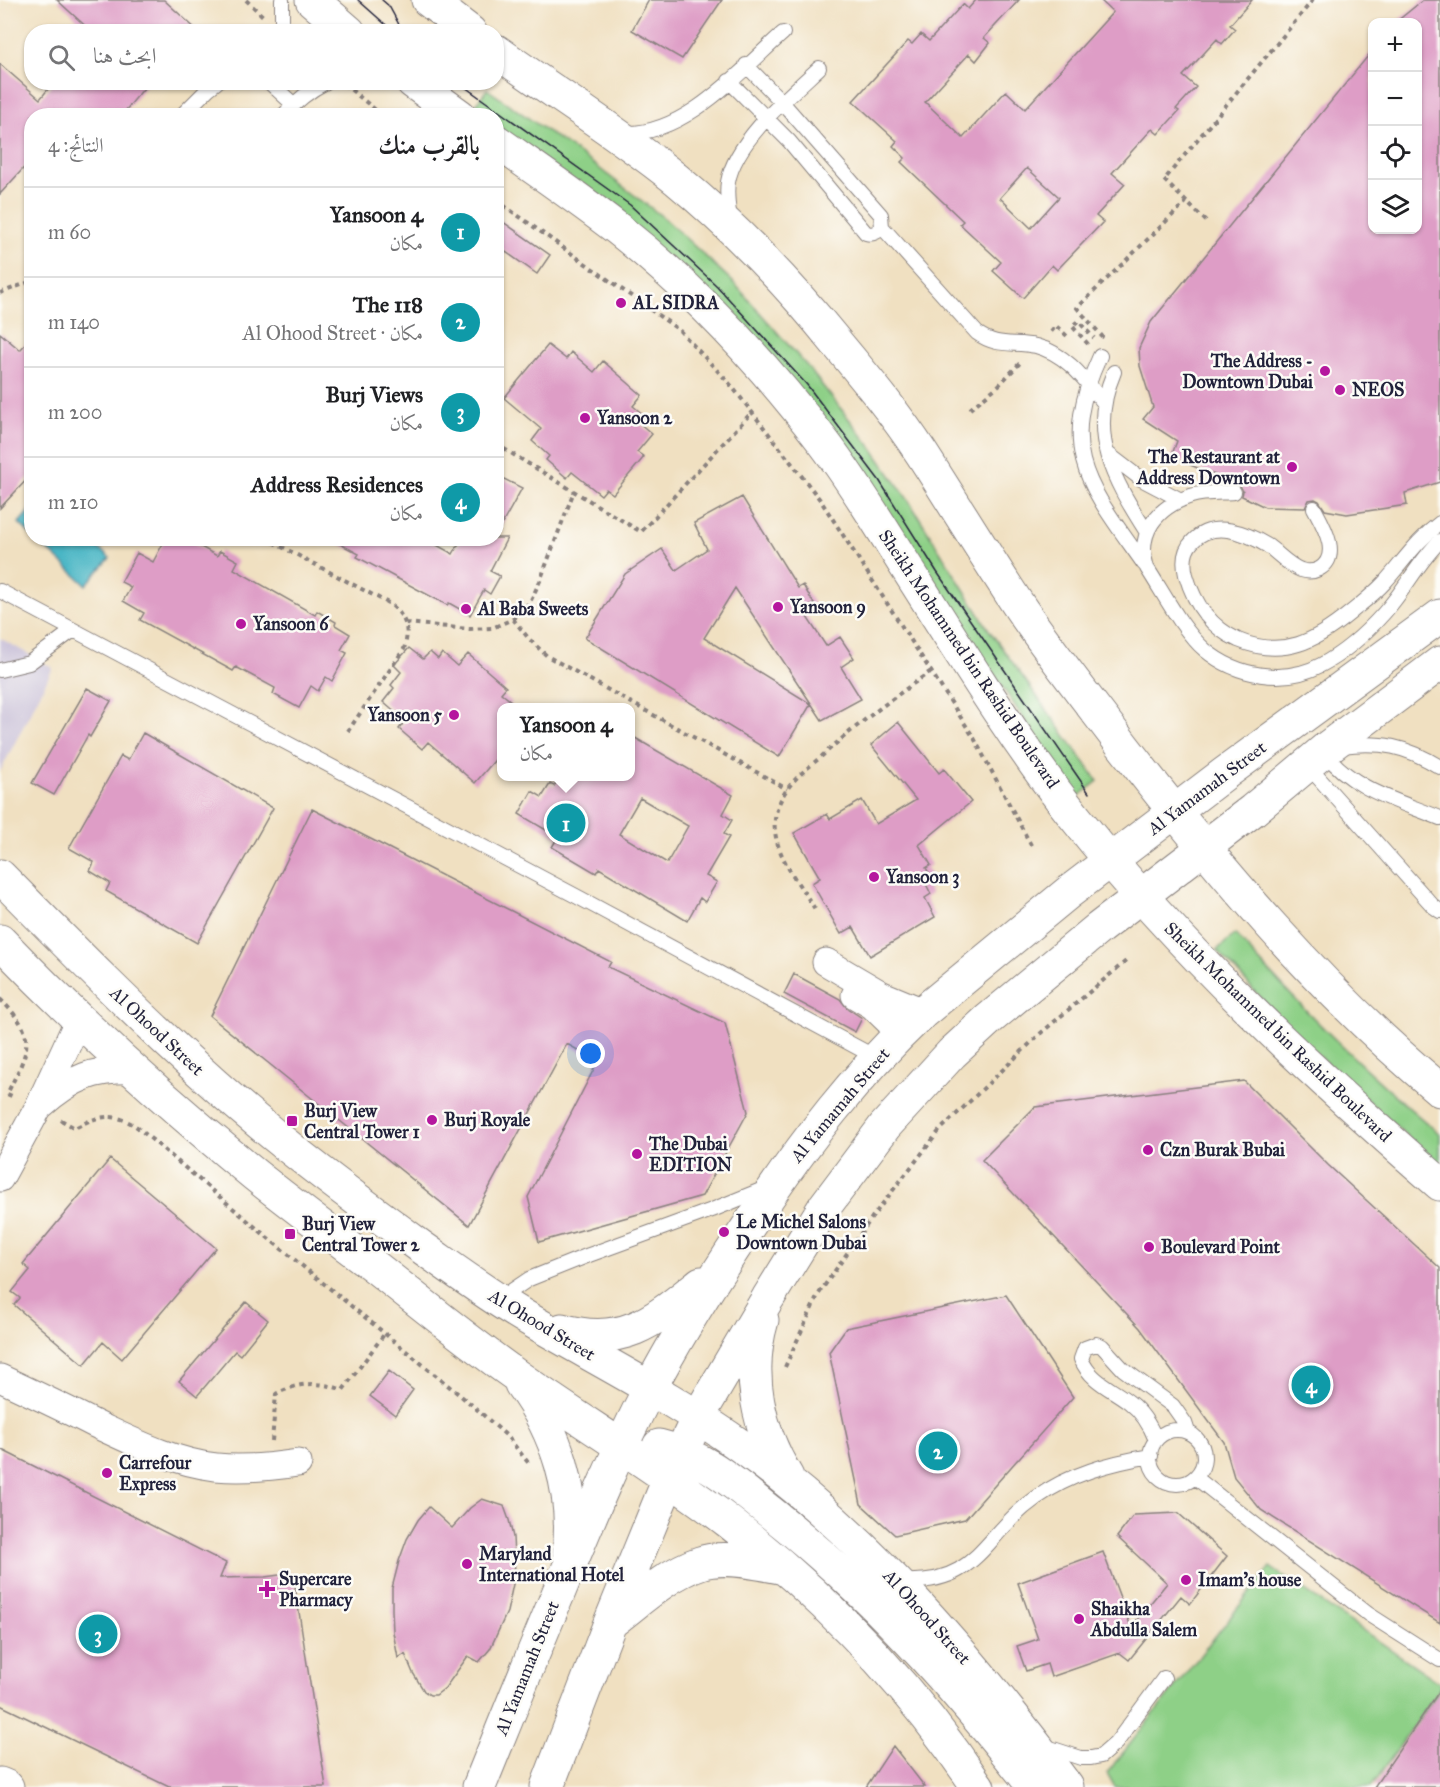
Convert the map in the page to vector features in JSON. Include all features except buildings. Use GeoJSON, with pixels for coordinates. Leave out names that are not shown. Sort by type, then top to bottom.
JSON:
{"type":"FeatureCollection","features":[{"type":"Feature","properties":{"kind":"street"},"geometry":{"type":"LineString","coordinates":[[312,0],[340,24]]}},
{"type":"Feature","properties":{"kind":"street"},"geometry":{"type":"LineString","coordinates":[[504,57],[675,179],[736,235],[834,338],[920,451],[1022,610],[1174,812],[1283,939],[1325,984],[1440,1090]]}},
{"type":"Feature","properties":{"kind":"street"},"geometry":{"type":"LineString","coordinates":[[423,90],[449,108]]}},
{"type":"Feature","properties":{"kind":"street","name":"Sheikh Mohammed bin Rashid Boulevard"},"geometry":{"type":"LineString","coordinates":[[504,147],[620,231],[715,318],[782,389],[827,446],[1012,730],[1072,813],[1111,861],[1184,944],[1296,1054],[1440,1184]]}},
{"type":"Feature","properties":{"kind":"street","name":"Al Yamamah Street"},"geometry":{"type":"LineString","coordinates":[[479,1787],[621,1445],[650,1387],[719,1269],[813,1133],[877,1058],[912,1023],[1069,892],[1440,616]]}},
{"type":"Feature","properties":{"kind":"street"},"geometry":{"type":"LineString","coordinates":[[547,1787],[610,1623],[675,1465],[698,1417],[768,1298],[825,1206],[854,1165],[917,1089],[989,1019],[1141,895],[1440,663]]}},
{"type":"Feature","properties":{"kind":"street","name":"Al Ohood Street"},"geometry":{"type":"LineString","coordinates":[[0,876],[100,977],[215,1085],[372,1211],[498,1300],[698,1417],[746,1450],[792,1486],[896,1580],[992,1689],[1067,1787]]}},
{"type":"Feature","properties":{"kind":"street"},"geometry":{"type":"LineString","coordinates":[[0,941],[79,1019],[257,1176],[513,1373],[621,1445],[675,1465],[712,1467],[828,1560],[915,1645],[969,1705],[1034,1787]]}},
{"type":"Feature","properties":{"kind":"street"},"geometry":{"type":"LineString","coordinates":[[823,968],[882,995],[912,1023]]}},
{"type":"Feature","properties":{"kind":"street"},"geometry":{"type":"LineString","coordinates":[[0,1178],[38,1108],[79,1019],[88,1015],[107,1016],[116,1020],[167,1062],[215,1085]]}},
{"type":"Feature","properties":{"kind":"street"},"geometry":{"type":"LineString","coordinates":[[38,1108],[58,1089],[79,1078],[102,1071],[136,1070]]}},
{"type":"Feature","properties":{"kind":"street"},"geometry":{"type":"LineString","coordinates":[[530,1320],[588,1335],[608,1335],[627,1331],[657,1318],[719,1269]]}},
{"type":"Feature","properties":{"kind":"street"},"geometry":{"type":"LineString","coordinates":[[768,1298],[758,1334],[755,1371],[757,1404],[766,1436],[777,1462],[792,1486]]}},
{"type":"Feature","properties":{"kind":"street"},"geometry":{"type":"LineString","coordinates":[[513,1373],[542,1417],[562,1465],[570,1518],[567,1573]]}},
{"type":"Feature","properties":{"kind":"street"},"geometry":{"type":"LineString","coordinates":[[0,1378],[160,1453],[187,1461],[214,1466],[270,1467],[298,1463]]}},
{"type":"Feature","properties":{"kind":"street"},"geometry":{"type":"LineString","coordinates":[[675,1465],[727,1521],[786,1568],[834,1614],[984,1781]]}},
{"type":"Feature","properties":{"kind":"street"},"geometry":{"type":"LineString","coordinates":[[610,1623],[666,1580],[702,1562],[753,1561],[786,1568]]}},
{"type":"Feature","properties":{"kind":"street"},"geometry":{"type":"LineString","coordinates":[[0,1784],[6,1787]]}},
{"type":"Feature","properties":{"kind":"lane"},"geometry":{"type":"LineString","coordinates":[[282,0],[282,24]]}},
{"type":"Feature","properties":{"kind":"lane"},"geometry":{"type":"LineString","coordinates":[[608,131],[628,133],[648,131],[667,126],[684,117],[701,105],[783,33]]}},
{"type":"Feature","properties":{"kind":"lane"},"geometry":{"type":"LineString","coordinates":[[746,65],[782,102],[881,215],[882,227],[977,333],[986,340],[997,343],[1036,346],[1066,361],[1078,371],[1104,403]]}},
{"type":"Feature","properties":{"kind":"lane"},"geometry":{"type":"LineString","coordinates":[[736,235],[727,200],[728,181],[734,164],[743,148],[767,118],[819,68]]}},
{"type":"Feature","properties":{"kind":"lane"},"geometry":{"type":"LineString","coordinates":[[729,81],[810,164],[866,233],[872,234],[882,227]]}},
{"type":"Feature","properties":{"kind":"lane"},"geometry":{"type":"LineString","coordinates":[[189,108],[206,90]]}},
{"type":"Feature","properties":{"kind":"lane"},"geometry":{"type":"LineString","coordinates":[[278,90],[293,104]]}},
{"type":"Feature","properties":{"kind":"lane"},"geometry":{"type":"LineString","coordinates":[[290,108],[310,90]]}},
{"type":"Feature","properties":{"kind":"lane"},"geometry":{"type":"LineString","coordinates":[[1096,352],[1083,398],[1079,429],[1087,475],[1101,503],[1191,634],[1204,649],[1221,661],[1239,670],[1260,675],[1280,676],[1301,673],[1320,666],[1382,614],[1407,584],[1427,554],[1440,541]]}},
{"type":"Feature","properties":{"kind":"lane"},"geometry":{"type":"LineString","coordinates":[[1114,372],[1104,403],[1102,435],[1105,452],[1116,480],[1146,531]]}},
{"type":"Feature","properties":{"kind":"lane"},"geometry":{"type":"LineString","coordinates":[[1105,452],[1141,479],[1181,500]]}},
{"type":"Feature","properties":{"kind":"lane"},"geometry":{"type":"LineString","coordinates":[[1147,568],[1143,556],[1146,531],[1155,518],[1181,500],[1192,496],[1234,492]]}},
{"type":"Feature","properties":{"kind":"lane"},"geometry":{"type":"LineString","coordinates":[[1314,508],[1327,533],[1330,551],[1328,560],[1315,571],[1299,569],[1255,539],[1228,531],[1215,529],[1202,533],[1191,542],[1185,555],[1185,569],[1191,592],[1205,616],[1218,628],[1249,644],[1266,647],[1283,647],[1316,638],[1383,585],[1413,546],[1440,523]]}},
{"type":"Feature","properties":{"kind":"lane"},"geometry":{"type":"LineString","coordinates":[[0,591],[877,1058]]}},
{"type":"Feature","properties":{"kind":"lane"},"geometry":{"type":"LineString","coordinates":[[0,670],[29,663],[72,631]]}},
{"type":"Feature","properties":{"kind":"lane"},"geometry":{"type":"LineString","coordinates":[[1319,755],[1373,743],[1408,750],[1440,767]]}},
{"type":"Feature","properties":{"kind":"lane"},"geometry":{"type":"LineString","coordinates":[[1319,755],[1356,783],[1440,818]]}},
{"type":"Feature","properties":{"kind":"lane"},"geometry":{"type":"LineString","coordinates":[[1319,755],[1433,906],[1440,911]]}},
{"type":"Feature","properties":{"kind":"lane"},"geometry":{"type":"LineString","coordinates":[[498,1300],[529,1279],[777,1183]]}},
{"type":"Feature","properties":{"kind":"lane"},"geometry":{"type":"LineString","coordinates":[[1156,1440],[1152,1428],[1137,1408],[1090,1374],[1081,1359],[1085,1348],[1096,1344],[1102,1346],[1123,1369],[1173,1406],[1185,1423],[1188,1432],[1201,1444],[1204,1453],[1201,1470],[1195,1477],[1179,1484],[1162,1479],[1156,1473],[1151,1456],[1152,1447],[1156,1440],[1171,1430],[1188,1432]]}},
{"type":"Feature","properties":{"kind":"lane"},"geometry":{"type":"LineString","coordinates":[[896,1580],[931,1581],[958,1572],[980,1554],[1018,1511],[1054,1487],[1096,1468],[1118,1461],[1151,1456]]}},
{"type":"Feature","properties":{"kind":"lane"},"geometry":{"type":"LineString","coordinates":[[1195,1477],[1368,1614],[1440,1660]]}},
{"type":"Feature","properties":{"kind":"lane"},"geometry":{"type":"LineString","coordinates":[[1035,1744],[1081,1758],[1101,1756],[1116,1743],[1164,1678]]}},
{"type":"Feature","properties":{"kind":"lane"},"geometry":{"type":"LineString","coordinates":[[969,1705],[988,1745],[984,1781]]}},
{"type":"Feature","properties":{"kind":"path"},"geometry":{"type":"LineString","coordinates":[[1206,220],[1164,180],[1313,0]]}},
{"type":"Feature","properties":{"kind":"path"},"geometry":{"type":"LineString","coordinates":[[353,90],[375,108]]}},
{"type":"Feature","properties":{"kind":"path"},"geometry":{"type":"LineString","coordinates":[[1096,352],[1072,326],[1078,321],[1098,342],[1102,336],[1077,308],[1186,202]]}},
{"type":"Feature","properties":{"kind":"path"},"geometry":{"type":"LineString","coordinates":[[504,206],[679,330],[730,384],[821,501],[974,738],[1032,847]]}},
{"type":"Feature","properties":{"kind":"path"},"geometry":{"type":"LineString","coordinates":[[0,293],[24,284]]}},
{"type":"Feature","properties":{"kind":"path"},"geometry":{"type":"LineString","coordinates":[[970,409],[999,385],[1056,326]]}},
{"type":"Feature","properties":{"kind":"path"},"geometry":{"type":"LineString","coordinates":[[504,449],[641,532],[752,412]]}},
{"type":"Feature","properties":{"kind":"path"},"geometry":{"type":"LineString","coordinates":[[406,623],[469,629],[492,628],[513,619],[530,602],[574,491]]}},
{"type":"Feature","properties":{"kind":"path"},"geometry":{"type":"LineString","coordinates":[[280,546],[390,604],[400,612],[406,623],[407,636],[404,649],[348,731]]}},
{"type":"Feature","properties":{"kind":"path"},"geometry":{"type":"LineString","coordinates":[[513,619],[529,639],[555,660],[632,703]]}},
{"type":"Feature","properties":{"kind":"path"},"geometry":{"type":"LineString","coordinates":[[815,909],[782,855],[777,842],[776,814],[787,789],[840,740],[884,704],[931,671]]}},
{"type":"Feature","properties":{"kind":"path"},"geometry":{"type":"LineString","coordinates":[[635,704],[787,789]]}},
{"type":"Feature","properties":{"kind":"path"},"geometry":{"type":"LineString","coordinates":[[784,1370],[818,1295],[873,1216],[940,1130],[1041,1033],[1126,961]]}},
{"type":"Feature","properties":{"kind":"path"},"geometry":{"type":"LineString","coordinates":[[0,999],[23,1025],[26,1035],[24,1056],[7,1094],[75,1128],[87,1121],[103,1117],[116,1116],[127,1120],[507,1436],[535,1471]]}},
{"type":"Feature","properties":{"kind":"path"},"geometry":{"type":"LineString","coordinates":[[270,1467],[276,1394],[302,1384],[317,1383],[344,1390],[385,1333]]}},
{"type":"Feature","properties":{"kind":"shaded area"},"geometry":{"type":"Polygon","coordinates":[[[0,638],[53,668],[0,772],[0,638]]]}},
{"type":"Feature","properties":{"kind":"green space"},"geometry":{"type":"Polygon","coordinates":[[[488,90],[591,162],[664,218],[734,283],[806,365],[869,444],[909,501],[989,630],[1098,781],[1076,798],[858,469],[504,134],[504,108],[473,108],[488,90]]]}},
{"type":"Feature","properties":{"kind":"green space"},"geometry":{"type":"Polygon","coordinates":[[[1235,934],[1334,1038],[1440,1134],[1440,1166],[1288,1028],[1217,950],[1235,934]]]}},
{"type":"Feature","properties":{"kind":"green space"},"geometry":{"type":"Polygon","coordinates":[[[1270,1567],[1440,1683],[1440,1689],[1371,1787],[1115,1787],[1107,1773],[1270,1567]]]}},
{"type":"Feature","properties":{"kind":"water"},"geometry":{"type":"Polygon","coordinates":[[[24,517],[24,528],[19,523],[24,517]]]}},
{"type":"Feature","properties":{"kind":"water"},"geometry":{"type":"Polygon","coordinates":[[[44,546],[96,546],[110,558],[86,585],[44,546]]]}},
{"type":"Feature","properties":{"kind":"tram line"},"geometry":{"type":"LineString","coordinates":[[358,0],[385,24]]}},
{"type":"Feature","properties":{"kind":"tram line"},"geometry":{"type":"LineString","coordinates":[[382,0],[389,6],[399,24]]}},
{"type":"Feature","properties":{"kind":"tram line"},"geometry":{"type":"LineString","coordinates":[[469,90],[494,108]]}},
{"type":"Feature","properties":{"kind":"tram line"},"geometry":{"type":"LineString","coordinates":[[504,115],[630,205],[717,286],[807,385],[879,480],[937,572],[1089,793]]}},
{"type":"Feature","properties":{"kind":"place","name":"AL SIDRA"},"geometry":{"type":"Point","coordinates":[621,303]}},
{"type":"Feature","properties":{"kind":"place","name":"The Address - Downtown Dubai"},"geometry":{"type":"Point","coordinates":[1325,371]}},
{"type":"Feature","properties":{"kind":"place","name":"NEOS"},"geometry":{"type":"Point","coordinates":[1340,390]}},
{"type":"Feature","properties":{"kind":"place","name":"Yansoon 2"},"geometry":{"type":"Point","coordinates":[585,418]}},
{"type":"Feature","properties":{"kind":"place","name":"The Restaurant at Address Downtown"},"geometry":{"type":"Point","coordinates":[1292,467]}},
{"type":"Feature","properties":{"kind":"place","name":"Yansoon 9"},"geometry":{"type":"Point","coordinates":[778,607]}},
{"type":"Feature","properties":{"kind":"place","name":"Al Baba Sweets"},"geometry":{"type":"Point","coordinates":[466,609]}},
{"type":"Feature","properties":{"kind":"place","name":"Yansoon 6"},"geometry":{"type":"Point","coordinates":[241,624]}},
{"type":"Feature","properties":{"kind":"place","name":"Yansoon 5"},"geometry":{"type":"Point","coordinates":[454,715]}},
{"type":"Feature","properties":{"kind":"place","name":"Yansoon 4"},"geometry":{"type":"Point","coordinates":[566,823]}},
{"type":"Feature","properties":{"kind":"place","name":"Yansoon 3"},"geometry":{"type":"Point","coordinates":[874,877]}},
{"type":"Feature","properties":{"kind":"place","name":"Burj Royale"},"geometry":{"type":"Point","coordinates":[432,1120]}},
{"type":"Feature","properties":{"kind":"place","name":"Burj View Central Tower 1"},"geometry":{"type":"Point","coordinates":[292,1121]}},
{"type":"Feature","properties":{"kind":"place","name":"Czn Burak Bubai"},"geometry":{"type":"Point","coordinates":[1148,1150]}},
{"type":"Feature","properties":{"kind":"place","name":"The Dubai EDITION"},"geometry":{"type":"Point","coordinates":[637,1154]}},
{"type":"Feature","properties":{"kind":"place","name":"Le Michel Salons Downtown Dubai"},"geometry":{"type":"Point","coordinates":[724,1232]}},
{"type":"Feature","properties":{"kind":"place","name":"Burj View Central Tower 2"},"geometry":{"type":"Point","coordinates":[290,1234]}},
{"type":"Feature","properties":{"kind":"place","name":"Boulevard Point"},"geometry":{"type":"Point","coordinates":[1149,1247]}},
{"type":"Feature","properties":{"kind":"place","name":"Address Residences"},"geometry":{"type":"Point","coordinates":[1311,1385]}},
{"type":"Feature","properties":{"kind":"place","name":"The 118"},"geometry":{"type":"Point","coordinates":[938,1451]}},
{"type":"Feature","properties":{"kind":"place","name":"Carrefour Express"},"geometry":{"type":"Point","coordinates":[107,1473]}},
{"type":"Feature","properties":{"kind":"place","name":"Maryland International Hotel"},"geometry":{"type":"Point","coordinates":[467,1564]}},
{"type":"Feature","properties":{"kind":"place","name":"Imam's house"},"geometry":{"type":"Point","coordinates":[1186,1580]}},
{"type":"Feature","properties":{"kind":"place","name":"Supercare Pharmacy"},"geometry":{"type":"Point","coordinates":[267,1589]}},
{"type":"Feature","properties":{"kind":"place","name":"Shaikha Abdulla Salem"},"geometry":{"type":"Point","coordinates":[1079,1619]}},
{"type":"Feature","properties":{"kind":"place","name":"Burj Views"},"geometry":{"type":"Point","coordinates":[98,1634]}}]}
